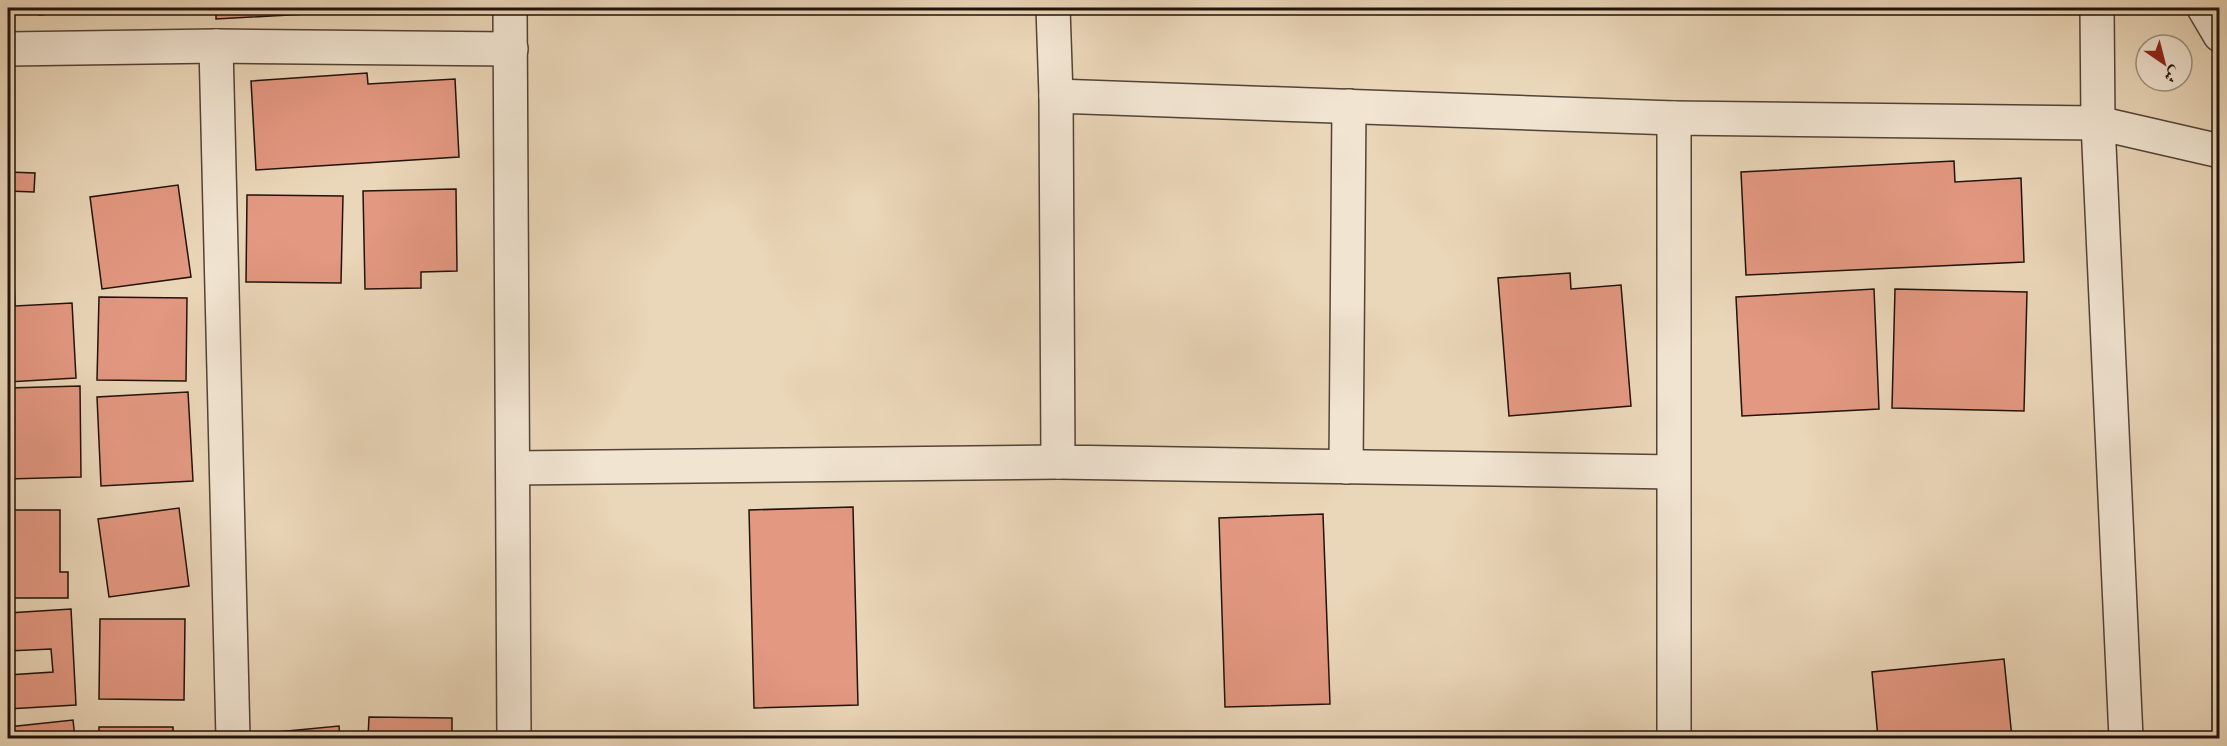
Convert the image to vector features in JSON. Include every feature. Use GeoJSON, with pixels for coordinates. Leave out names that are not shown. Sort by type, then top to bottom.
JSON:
{"type":"FeatureCollection","features":[{"type":"Feature","properties":{"kind":"street"},"geometry":{"type":"LineString","coordinates":[[510,8],[514,738]]}},
{"type":"Feature","properties":{"kind":"street"},"geometry":{"type":"LineString","coordinates":[[1053,8],[1056,96],[1058,462]]}},
{"type":"Feature","properties":{"kind":"street"},"geometry":{"type":"LineString","coordinates":[[2097,8],[2098,123],[2126,738]]}},
{"type":"Feature","properties":{"kind":"street"},"geometry":{"type":"LineString","coordinates":[[2204,8],[2220,35]]}},
{"type":"Feature","properties":{"kind":"street"},"geometry":{"type":"LineString","coordinates":[[8,49],[216,46],[511,49]]}},
{"type":"Feature","properties":{"kind":"street"},"geometry":{"type":"LineString","coordinates":[[216,46],[233,738]]}},
{"type":"Feature","properties":{"kind":"street"},"geometry":{"type":"LineString","coordinates":[[1056,96],[1674,118],[2098,123],[2220,151]]}},
{"type":"Feature","properties":{"kind":"street"},"geometry":{"type":"LineString","coordinates":[[1346,467],[1349,106]]}},
{"type":"Feature","properties":{"kind":"street"},"geometry":{"type":"LineString","coordinates":[[1674,118],[1674,738]]}},
{"type":"Feature","properties":{"kind":"street"},"geometry":{"type":"LineString","coordinates":[[513,468],[1058,462],[1673,472]]}},
{"type":"Feature","properties":{"kind":"building"},"geometry":{"type":"Polygon","coordinates":[[[38,8],[117,8],[39,15],[38,8]]]}},
{"type":"Feature","properties":{"kind":"building"},"geometry":{"type":"Polygon","coordinates":[[[216,8],[306,8],[306,14],[216,19],[216,8]]]}},
{"type":"Feature","properties":{"kind":"building"},"geometry":{"type":"Polygon","coordinates":[[[374,8],[441,8],[374,11],[374,8]]]}},
{"type":"Feature","properties":{"kind":"building"},"geometry":{"type":"Polygon","coordinates":[[[367,73],[368,84],[455,79],[459,157],[256,170],[251,81],[367,73]]]}},
{"type":"Feature","properties":{"kind":"building"},"geometry":{"type":"Polygon","coordinates":[[[1954,161],[1955,182],[2021,178],[2024,262],[1746,275],[1741,172],[1954,161]]]}},
{"type":"Feature","properties":{"kind":"building"},"geometry":{"type":"Polygon","coordinates":[[[8,172],[35,173],[34,192],[8,191],[8,172]]]}},
{"type":"Feature","properties":{"kind":"building"},"geometry":{"type":"Polygon","coordinates":[[[178,185],[191,277],[102,289],[90,197],[178,185]]]}},
{"type":"Feature","properties":{"kind":"building"},"geometry":{"type":"Polygon","coordinates":[[[456,189],[457,271],[421,272],[421,288],[365,289],[363,191],[456,189]]]}},
{"type":"Feature","properties":{"kind":"building"},"geometry":{"type":"Polygon","coordinates":[[[247,195],[343,196],[341,283],[246,282],[247,195]]]}},
{"type":"Feature","properties":{"kind":"building"},"geometry":{"type":"Polygon","coordinates":[[[1570,273],[1571,289],[1621,285],[1631,406],[1509,416],[1498,278],[1570,273]]]}},
{"type":"Feature","properties":{"kind":"building"},"geometry":{"type":"Polygon","coordinates":[[[8,281],[14,281],[15,306],[72,303],[76,378],[8,382],[8,281]]]}},
{"type":"Feature","properties":{"kind":"building"},"geometry":{"type":"Polygon","coordinates":[[[1874,289],[1879,409],[1742,416],[1736,297],[1874,289]]]}},
{"type":"Feature","properties":{"kind":"building"},"geometry":{"type":"Polygon","coordinates":[[[1895,289],[2027,292],[2024,411],[1892,408],[1895,289]]]}},
{"type":"Feature","properties":{"kind":"building"},"geometry":{"type":"Polygon","coordinates":[[[99,297],[187,298],[186,381],[97,380],[99,297]]]}},
{"type":"Feature","properties":{"kind":"building"},"geometry":{"type":"Polygon","coordinates":[[[80,386],[81,477],[8,479],[8,388],[80,386]]]}},
{"type":"Feature","properties":{"kind":"building"},"geometry":{"type":"Polygon","coordinates":[[[188,392],[193,481],[101,486],[97,397],[188,392]]]}},
{"type":"Feature","properties":{"kind":"building"},"geometry":{"type":"Polygon","coordinates":[[[853,507],[858,705],[754,708],[749,510],[853,507]]]}},
{"type":"Feature","properties":{"kind":"building"},"geometry":{"type":"Polygon","coordinates":[[[179,508],[189,586],[109,597],[98,519],[179,508]]]}},
{"type":"Feature","properties":{"kind":"building"},"geometry":{"type":"Polygon","coordinates":[[[8,510],[60,510],[60,572],[68,572],[68,598],[8,598],[8,510]]]}},
{"type":"Feature","properties":{"kind":"building"},"geometry":{"type":"Polygon","coordinates":[[[1323,514],[1330,704],[1225,707],[1219,518],[1323,514]]]}},
{"type":"Feature","properties":{"kind":"building"},"geometry":{"type":"Polygon","coordinates":[[[71,609],[76,705],[8,709],[8,675],[53,672],[51,649],[8,651],[8,613],[71,609]]]}},
{"type":"Feature","properties":{"kind":"building"},"geometry":{"type":"Polygon","coordinates":[[[100,619],[185,619],[184,700],[99,699],[100,619]]]}},
{"type":"Feature","properties":{"kind":"building"},"geometry":{"type":"Polygon","coordinates":[[[2004,659],[2012,738],[1878,738],[1872,672],[2004,659]]]}},
{"type":"Feature","properties":{"kind":"building"},"geometry":{"type":"Polygon","coordinates":[[[369,717],[452,718],[452,738],[368,738],[369,717]]]}},
{"type":"Feature","properties":{"kind":"building"},"geometry":{"type":"Polygon","coordinates":[[[73,720],[75,738],[8,738],[8,727],[73,720]]]}},
{"type":"Feature","properties":{"kind":"building"},"geometry":{"type":"Polygon","coordinates":[[[339,726],[340,738],[257,738],[256,734],[339,726]]]}},
{"type":"Feature","properties":{"kind":"building"},"geometry":{"type":"Polygon","coordinates":[[[99,727],[173,727],[173,738],[99,738],[99,727]]]}}]}
